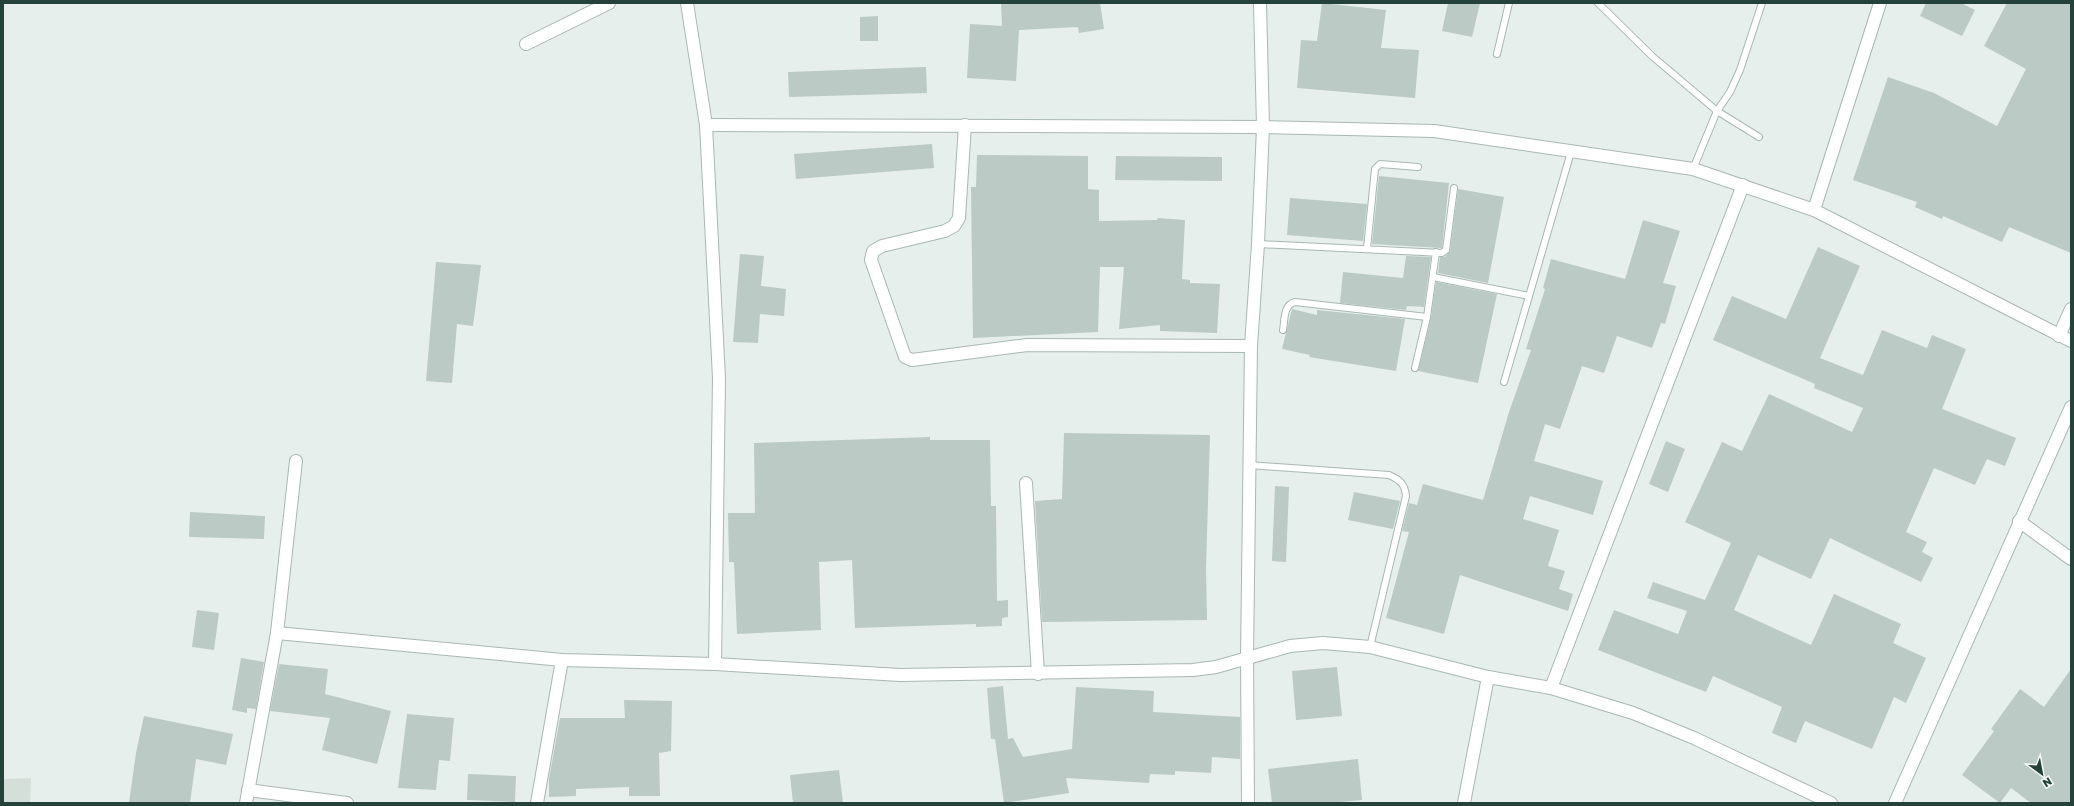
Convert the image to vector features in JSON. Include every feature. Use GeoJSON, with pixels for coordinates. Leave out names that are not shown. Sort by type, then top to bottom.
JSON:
{"type":"FeatureCollection","features":[{"type":"Feature","properties":{"kind":"street"},"geometry":{"type":"LineString","coordinates":[[526,44],[609,3]]}},
{"type":"Feature","properties":{"kind":"street"},"geometry":{"type":"LineString","coordinates":[[687,3],[706,124],[719,378],[715,664]]}},
{"type":"Feature","properties":{"kind":"street"},"geometry":{"type":"LineString","coordinates":[[1248,803],[1247,657],[1251,346],[1258,244],[1263,127],[1260,3]]}},
{"type":"Feature","properties":{"kind":"street"},"geometry":{"type":"LineString","coordinates":[[1814,210],[1880,3]]}},
{"type":"Feature","properties":{"kind":"street"},"geometry":{"type":"LineString","coordinates":[[706,124],[1263,127],[1434,132],[1693,169],[1814,210],[2071,342]]}},
{"type":"Feature","properties":{"kind":"street"},"geometry":{"type":"LineString","coordinates":[[964,125],[959,218],[954,226],[945,231],[882,246],[873,251],[871,260],[905,357],[912,360],[1027,345],[1251,346]]}},
{"type":"Feature","properties":{"kind":"street"},"geometry":{"type":"LineString","coordinates":[[1551,688],[1743,185]]}},
{"type":"Feature","properties":{"kind":"street"},"geometry":{"type":"LineString","coordinates":[[2059,336],[2071,309]]}},
{"type":"Feature","properties":{"kind":"street"},"geometry":{"type":"LineString","coordinates":[[1895,803],[2019,521],[2071,407]]}},
{"type":"Feature","properties":{"kind":"street"},"geometry":{"type":"LineString","coordinates":[[246,803],[276,633],[296,460]]}},
{"type":"Feature","properties":{"kind":"street"},"geometry":{"type":"LineString","coordinates":[[1026,483],[1038,674]]}},
{"type":"Feature","properties":{"kind":"street"},"geometry":{"type":"LineString","coordinates":[[2019,521],[2071,559]]}},
{"type":"Feature","properties":{"kind":"street"},"geometry":{"type":"LineString","coordinates":[[276,633],[562,660],[715,664],[900,675],[1038,674],[1193,670],[1216,667],[1290,646],[1323,643],[1370,647],[1488,677],[1551,688],[1633,713],[1694,738],[1830,803]]}},
{"type":"Feature","properties":{"kind":"street"},"geometry":{"type":"LineString","coordinates":[[537,803],[562,660]]}},
{"type":"Feature","properties":{"kind":"street"},"geometry":{"type":"LineString","coordinates":[[1464,803],[1488,677]]}},
{"type":"Feature","properties":{"kind":"street"},"geometry":{"type":"LineString","coordinates":[[248,790],[347,803]]}},
{"type":"Feature","properties":{"kind":"lane"},"geometry":{"type":"LineString","coordinates":[[1497,54],[1508,3]]}},
{"type":"Feature","properties":{"kind":"lane"},"geometry":{"type":"LineString","coordinates":[[1598,3],[1652,56],[1717,111],[1759,137]]}},
{"type":"Feature","properties":{"kind":"lane"},"geometry":{"type":"LineString","coordinates":[[1693,169],[1717,111],[1730,92],[1740,70],[1762,3]]}},
{"type":"Feature","properties":{"kind":"lane"},"geometry":{"type":"LineString","coordinates":[[1504,382],[1571,152]]}},
{"type":"Feature","properties":{"kind":"lane"},"geometry":{"type":"LineString","coordinates":[[1366,248],[1375,170],[1380,164],[1418,166]]}},
{"type":"Feature","properties":{"kind":"lane"},"geometry":{"type":"LineString","coordinates":[[1258,244],[1366,248],[1442,253],[1446,250],[1454,188]]}},
{"type":"Feature","properties":{"kind":"lane"},"geometry":{"type":"LineString","coordinates":[[1415,368],[1427,317],[1436,252]]}},
{"type":"Feature","properties":{"kind":"lane"},"geometry":{"type":"LineString","coordinates":[[1433,277],[1529,296]]}},
{"type":"Feature","properties":{"kind":"lane"},"geometry":{"type":"LineString","coordinates":[[1283,330],[1287,306],[1290,303],[1295,302],[1427,317]]}},
{"type":"Feature","properties":{"kind":"lane"},"geometry":{"type":"LineString","coordinates":[[1250,465],[1389,475],[1400,480],[1405,487],[1406,496],[1370,647]]}},
{"type":"Feature","properties":{"kind":"shaded area"},"geometry":{"type":"Polygon","coordinates":[[[31,778],[30,803],[3,803],[3,779],[31,778]]]}},
{"type":"Feature","properties":{"kind":"building"},"geometry":{"type":"Polygon","coordinates":[[[1001,3],[1100,3],[1104,29],[1079,33],[1078,27],[1019,30],[1016,81],[967,78],[970,24],[1002,26],[1001,3]]]}},
{"type":"Feature","properties":{"kind":"building"},"geometry":{"type":"Polygon","coordinates":[[[1322,3],[1386,10],[1381,48],[1419,50],[1415,98],[1297,88],[1301,40],[1317,41],[1322,3]]]}},
{"type":"Feature","properties":{"kind":"building"},"geometry":{"type":"Polygon","coordinates":[[[1448,3],[1480,3],[1472,37],[1442,31],[1448,3]]]}},
{"type":"Feature","properties":{"kind":"building"},"geometry":{"type":"Polygon","coordinates":[[[1926,3],[1961,3],[1975,10],[1962,36],[1920,16],[1926,3]]]}},
{"type":"Feature","properties":{"kind":"building"},"geometry":{"type":"Polygon","coordinates":[[[2007,3],[2071,3],[2071,253],[2009,227],[2002,242],[1943,216],[1942,219],[1915,207],[1917,202],[1853,180],[1888,77],[1934,93],[1997,126],[2026,69],[1984,46],[2007,3]]]}},
{"type":"Feature","properties":{"kind":"building"},"geometry":{"type":"Polygon","coordinates":[[[878,16],[878,41],[860,41],[860,17],[878,16]]]}},
{"type":"Feature","properties":{"kind":"building"},"geometry":{"type":"Polygon","coordinates":[[[926,67],[927,93],[789,97],[788,72],[926,67]]]}},
{"type":"Feature","properties":{"kind":"building"},"geometry":{"type":"Polygon","coordinates":[[[932,144],[934,168],[796,179],[794,154],[932,144]]]}},
{"type":"Feature","properties":{"kind":"building"},"geometry":{"type":"Polygon","coordinates":[[[977,155],[1088,156],[1088,189],[1099,190],[1099,221],[1157,220],[1158,218],[1185,220],[1182,279],[1190,280],[1190,283],[1220,284],[1217,333],[1160,331],[1160,325],[1119,329],[1124,267],[1100,267],[1098,332],[973,338],[971,187],[976,187],[977,155]]]}},
{"type":"Feature","properties":{"kind":"building"},"geometry":{"type":"Polygon","coordinates":[[[1116,156],[1222,157],[1222,181],[1115,180],[1116,156]]]}},
{"type":"Feature","properties":{"kind":"building"},"geometry":{"type":"Polygon","coordinates":[[[1379,176],[1449,183],[1442,248],[1372,244],[1379,176]]]}},
{"type":"Feature","properties":{"kind":"building"},"geometry":{"type":"Polygon","coordinates":[[[1458,189],[1504,197],[1488,283],[1438,273],[1440,257],[1445,257],[1450,251],[1458,189]]]}},
{"type":"Feature","properties":{"kind":"building"},"geometry":{"type":"Polygon","coordinates":[[[1290,198],[1367,204],[1363,241],[1287,235],[1290,198]]]}},
{"type":"Feature","properties":{"kind":"building"},"geometry":{"type":"Polygon","coordinates":[[[1643,220],[1680,231],[1663,283],[1676,286],[1665,324],[1661,323],[1652,348],[1617,336],[1604,373],[1582,366],[1560,429],[1545,424],[1534,461],[1603,481],[1593,515],[1530,496],[1523,519],[1559,530],[1548,566],[1565,571],[1559,589],[1573,594],[1568,611],[1460,575],[1444,634],[1386,618],[1409,532],[1402,531],[1409,503],[1417,505],[1423,484],[1483,500],[1509,412],[1531,350],[1526,349],[1545,289],[1543,288],[1551,259],[1625,279],[1643,220]]]}},
{"type":"Feature","properties":{"kind":"building"},"geometry":{"type":"Polygon","coordinates":[[[1818,247],[1860,266],[1820,358],[1863,375],[1882,330],[1927,348],[1932,335],[1966,349],[1942,409],[2016,438],[2005,466],[1987,459],[1975,485],[1934,468],[1906,532],[1927,542],[1922,552],[1933,558],[1921,582],[1830,538],[1811,579],[1758,555],[1734,610],[1811,645],[1834,594],[1901,624],[1893,643],[1926,658],[1906,703],[1894,697],[1872,749],[1805,721],[1796,743],[1772,733],[1782,707],[1713,676],[1706,692],[1598,650],[1614,610],[1678,634],[1687,611],[1647,598],[1653,582],[1705,600],[1731,543],[1685,522],[1722,442],[1742,451],[1769,394],[1852,432],[1863,408],[1814,388],[1815,384],[1713,340],[1732,296],[1786,319],[1818,247]]]}},
{"type":"Feature","properties":{"kind":"building"},"geometry":{"type":"Polygon","coordinates":[[[740,254],[764,256],[761,286],[786,289],[784,316],[760,314],[758,343],[733,342],[740,254]]]}},
{"type":"Feature","properties":{"kind":"building"},"geometry":{"type":"Polygon","coordinates":[[[1406,256],[1431,257],[1424,307],[1407,306],[1406,310],[1340,303],[1343,272],[1403,278],[1406,256]]]}},
{"type":"Feature","properties":{"kind":"building"},"geometry":{"type":"Polygon","coordinates":[[[436,262],[481,265],[473,326],[457,324],[452,383],[426,381],[436,262]]]}},
{"type":"Feature","properties":{"kind":"building"},"geometry":{"type":"Polygon","coordinates":[[[1436,282],[1497,294],[1478,383],[1418,371],[1431,318],[1436,282]]]}},
{"type":"Feature","properties":{"kind":"building"},"geometry":{"type":"Polygon","coordinates":[[[1292,309],[1317,315],[1317,310],[1405,319],[1396,371],[1309,357],[1310,355],[1282,349],[1292,309]]]}},
{"type":"Feature","properties":{"kind":"building"},"geometry":{"type":"Polygon","coordinates":[[[1064,433],[1210,435],[1206,568],[1207,620],[1042,622],[1035,501],[1062,499],[1064,433]]]}},
{"type":"Feature","properties":{"kind":"building"},"geometry":{"type":"Polygon","coordinates":[[[930,437],[930,440],[990,440],[991,506],[996,506],[997,601],[1008,600],[1008,617],[1002,618],[1002,626],[976,627],[976,624],[855,628],[852,560],[819,562],[821,630],[737,634],[734,562],[729,562],[728,513],[755,513],[754,443],[930,437]]]}},
{"type":"Feature","properties":{"kind":"building"},"geometry":{"type":"Polygon","coordinates":[[[1666,441],[1685,449],[1668,492],[1649,484],[1666,441]]]}},
{"type":"Feature","properties":{"kind":"building"},"geometry":{"type":"Polygon","coordinates":[[[1275,486],[1289,487],[1286,562],[1272,561],[1275,486]]]}},
{"type":"Feature","properties":{"kind":"building"},"geometry":{"type":"Polygon","coordinates":[[[1354,492],[1400,501],[1393,529],[1348,520],[1354,492]]]}},
{"type":"Feature","properties":{"kind":"building"},"geometry":{"type":"Polygon","coordinates":[[[190,512],[265,516],[264,539],[189,537],[190,512]]]}},
{"type":"Feature","properties":{"kind":"building"},"geometry":{"type":"Polygon","coordinates":[[[197,610],[219,613],[214,650],[192,647],[197,610]]]}},
{"type":"Feature","properties":{"kind":"building"},"geometry":{"type":"Polygon","coordinates":[[[241,658],[264,662],[256,709],[247,708],[247,713],[232,710],[241,658]]]}},
{"type":"Feature","properties":{"kind":"building"},"geometry":{"type":"Polygon","coordinates":[[[279,664],[328,669],[325,694],[391,711],[377,764],[322,750],[330,718],[270,711],[279,664]]]}},
{"type":"Feature","properties":{"kind":"building"},"geometry":{"type":"Polygon","coordinates":[[[1337,667],[1342,716],[1296,720],[1292,671],[1337,667]]]}},
{"type":"Feature","properties":{"kind":"building"},"geometry":{"type":"Polygon","coordinates":[[[2071,669],[2071,803],[2031,803],[2011,788],[2000,803],[1962,775],[1994,731],[1991,729],[2020,689],[2044,707],[2071,669]]]}},
{"type":"Feature","properties":{"kind":"building"},"geometry":{"type":"Polygon","coordinates":[[[1003,686],[1008,739],[1013,738],[1023,757],[1072,749],[1076,687],[1154,691],[1153,712],[1240,717],[1240,759],[1212,757],[1211,773],[1175,771],[1175,775],[1150,774],[1149,783],[1066,778],[1069,793],[1004,803],[995,739],[991,739],[987,688],[1003,686]]]}},
{"type":"Feature","properties":{"kind":"building"},"geometry":{"type":"Polygon","coordinates":[[[624,700],[672,701],[671,751],[659,753],[660,796],[629,796],[629,787],[576,789],[576,796],[549,797],[549,779],[560,718],[625,718],[624,700]]]}},
{"type":"Feature","properties":{"kind":"building"},"geometry":{"type":"Polygon","coordinates":[[[407,714],[454,718],[450,761],[439,760],[436,790],[398,788],[407,714]]]}},
{"type":"Feature","properties":{"kind":"building"},"geometry":{"type":"Polygon","coordinates":[[[144,716],[233,734],[226,765],[196,759],[190,803],[129,803],[136,753],[144,716]]]}},
{"type":"Feature","properties":{"kind":"building"},"geometry":{"type":"Polygon","coordinates":[[[1358,759],[1362,800],[1330,803],[1272,803],[1268,769],[1358,759]]]}},
{"type":"Feature","properties":{"kind":"building"},"geometry":{"type":"Polygon","coordinates":[[[839,770],[843,803],[793,803],[790,775],[839,770]]]}},
{"type":"Feature","properties":{"kind":"building"},"geometry":{"type":"Polygon","coordinates":[[[468,774],[516,776],[515,802],[467,800],[468,774]]]}}]}
